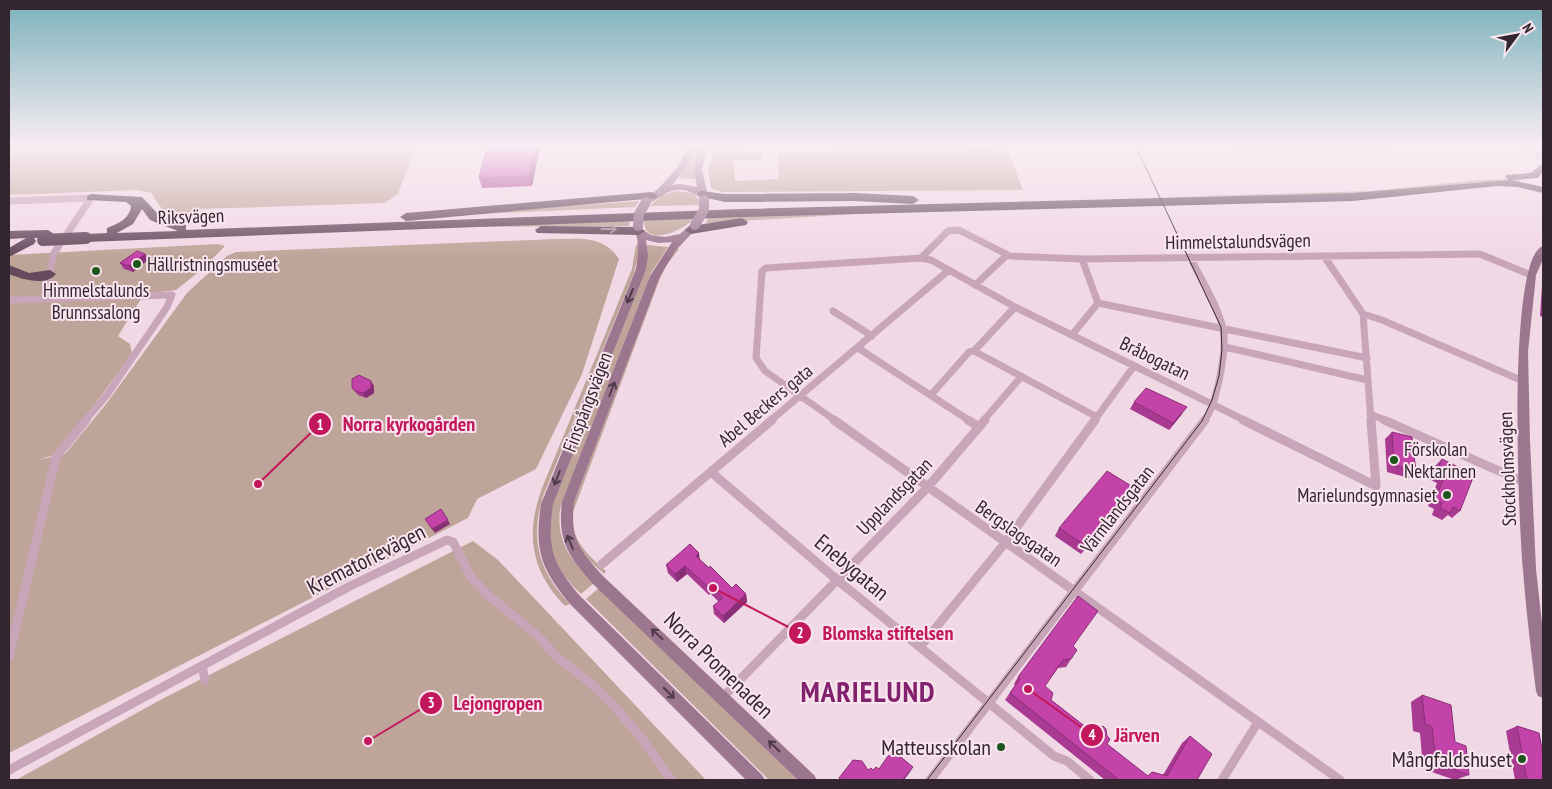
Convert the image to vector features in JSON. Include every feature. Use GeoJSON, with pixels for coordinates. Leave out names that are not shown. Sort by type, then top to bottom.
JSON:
{"type":"FeatureCollection","features":[{"type":"Feature","properties":{"kind":"highway","name":"Riksvägen"},"geometry":{"type":"LineString","coordinates":[[9,235],[45,237],[373,227],[1347,190],[1412,184]]}},
{"type":"Feature","properties":{"kind":"highway","name":"Riksvägen"},"geometry":{"type":"LineString","coordinates":[[87,235],[111,231],[740,206],[924,205],[1354,196],[1488,184]]}},
{"type":"Feature","properties":{"kind":"highway","name":"Riksvägen"},"geometry":{"type":"LineString","coordinates":[[1514,184],[1543,190]]}},
{"type":"Feature","properties":{"kind":"highway"},"geometry":{"type":"LineString","coordinates":[[111,231],[132,219],[138,209],[135,202],[125,197]]}},
{"type":"Feature","properties":{"kind":"highway"},"geometry":{"type":"LineString","coordinates":[[91,198],[125,197],[142,201],[154,217],[182,228]]}},
{"type":"Feature","properties":{"kind":"highway"},"geometry":{"type":"LineString","coordinates":[[703,197],[854,197],[924,205]]}},
{"type":"Feature","properties":{"kind":"highway"},"geometry":{"type":"LineString","coordinates":[[354,221],[649,199]]}},
{"type":"Feature","properties":{"kind":"highway"},"geometry":{"type":"LineString","coordinates":[[690,231],[723,224],[856,216],[924,205]]}},
{"type":"Feature","properties":{"kind":"highway"},"geometry":{"type":"LineString","coordinates":[[373,227],[639,230]]}},
{"type":"Feature","properties":{"kind":"highway","name":"Riksvägen"},"geometry":{"type":"LineString","coordinates":[[9,242],[45,237]]}},
{"type":"Feature","properties":{"kind":"highway"},"geometry":{"type":"LineString","coordinates":[[9,253],[30,240]]}},
{"type":"Feature","properties":{"kind":"highway"},"geometry":{"type":"LineString","coordinates":[[9,269],[28,277],[50,274]]}},
{"type":"Feature","properties":{"kind":"main road"},"geometry":{"type":"LineString","coordinates":[[668,184],[649,199],[639,214],[639,230],[660,241],[690,231],[704,210],[701,184]]}},
{"type":"Feature","properties":{"kind":"main road"},"geometry":{"type":"LineString","coordinates":[[662,190],[683,186],[697,190],[703,197]]}},
{"type":"Feature","properties":{"kind":"main road","name":"Finspångsvägen"},"geometry":{"type":"LineString","coordinates":[[639,230],[644,256],[641,270],[547,504],[542,531],[546,560],[568,592],[757,780]]}},
{"type":"Feature","properties":{"kind":"main road","name":"Finspångsvägen"},"geometry":{"type":"LineString","coordinates":[[599,581],[569,545],[564,524],[568,502],[655,276],[668,254],[690,231]]}},
{"type":"Feature","properties":{"kind":"main road","name":"Stockholmsvägen"},"geometry":{"type":"LineString","coordinates":[[1543,249],[1531,275],[1526,308],[1523,381],[1529,569],[1543,691]]}},
{"type":"Feature","properties":{"kind":"main road","name":"Norra Promenaden"},"geometry":{"type":"LineString","coordinates":[[599,581],[723,696],[809,780]]}},
{"type":"Feature","properties":{"kind":"street"},"geometry":{"type":"LineString","coordinates":[[9,201],[91,198]]}},
{"type":"Feature","properties":{"kind":"street"},"geometry":{"type":"LineString","coordinates":[[44,298],[57,247],[91,198]]}},
{"type":"Feature","properties":{"kind":"street","name":"Himmelstalundsvägen"},"geometry":{"type":"LineString","coordinates":[[921,258],[948,231],[953,229],[966,233],[1006,256],[1082,259],[1480,254],[1531,275]]}},
{"type":"Feature","properties":{"kind":"street"},"geometry":{"type":"LineString","coordinates":[[975,285],[1006,256]]}},
{"type":"Feature","properties":{"kind":"street"},"geometry":{"type":"LineString","coordinates":[[1324,256],[1363,314],[1370,414],[1526,483]]}},
{"type":"Feature","properties":{"kind":"street","name":"Värmlandsgatan"},"geometry":{"type":"LineString","coordinates":[[930,780],[1198,430],[1214,406],[1225,347],[1223,327],[1190,257]]}},
{"type":"Feature","properties":{"kind":"street","name":"Bråbogatan"},"geometry":{"type":"LineString","coordinates":[[921,258],[931,260],[1015,307],[1376,486],[1370,414]]}},
{"type":"Feature","properties":{"kind":"street","name":"Bergslagsgatan"},"geometry":{"type":"LineString","coordinates":[[921,258],[766,268],[762,270],[756,358],[765,371],[800,397],[1340,780]]}},
{"type":"Feature","properties":{"kind":"street"},"geometry":{"type":"LineString","coordinates":[[1082,259],[1098,303]]}},
{"type":"Feature","properties":{"kind":"street","name":"Abel Beckers gata"},"geometry":{"type":"LineString","coordinates":[[602,564],[949,270]]}},
{"type":"Feature","properties":{"kind":"street"},"geometry":{"type":"LineString","coordinates":[[9,300],[172,295],[167,307],[107,395],[56,457],[9,657]]}},
{"type":"Feature","properties":{"kind":"street"},"geometry":{"type":"LineString","coordinates":[[1098,303],[1223,327],[1367,358]]}},
{"type":"Feature","properties":{"kind":"street"},"geometry":{"type":"LineString","coordinates":[[1072,335],[1098,303]]}},
{"type":"Feature","properties":{"kind":"street"},"geometry":{"type":"LineString","coordinates":[[930,395],[968,352],[974,351],[1015,307]]}},
{"type":"Feature","properties":{"kind":"street"},"geometry":{"type":"LineString","coordinates":[[832,311],[872,336]]}},
{"type":"Feature","properties":{"kind":"street"},"geometry":{"type":"LineString","coordinates":[[1363,314],[1382,320],[1523,381]]}},
{"type":"Feature","properties":{"kind":"street"},"geometry":{"type":"LineString","coordinates":[[1225,347],[1367,380]]}},
{"type":"Feature","properties":{"kind":"street"},"geometry":{"type":"LineString","coordinates":[[858,348],[979,426]]}},
{"type":"Feature","properties":{"kind":"street"},"geometry":{"type":"LineString","coordinates":[[974,351],[1097,417]]}},
{"type":"Feature","properties":{"kind":"street"},"geometry":{"type":"LineString","coordinates":[[920,648],[1005,543],[1134,366]]}},
{"type":"Feature","properties":{"kind":"street","name":"Upplandsgatan"},"geometry":{"type":"LineString","coordinates":[[723,696],[927,488],[1021,377]]}},
{"type":"Feature","properties":{"kind":"street","name":"Enebygatan"},"geometry":{"type":"LineString","coordinates":[[710,472],[920,648],[1054,756],[1067,761],[1090,780]]}},
{"type":"Feature","properties":{"kind":"street","name":"Krematorievägen"},"geometry":{"type":"LineString","coordinates":[[9,770],[350,586],[446,540],[453,542],[471,576],[490,597],[538,636],[559,659],[587,680],[613,705],[640,736],[671,780]]}},
{"type":"Feature","properties":{"kind":"street"},"geometry":{"type":"LineString","coordinates":[[202,666],[205,680]]}},
{"type":"Feature","properties":{"kind":"street"},"geometry":{"type":"LineString","coordinates":[[1222,780],[1258,722]]}},
{"type":"Feature","properties":{"kind":"shaded area"},"geometry":{"type":"Polygon","coordinates":[[[9,184],[402,184],[398,194],[385,203],[198,209],[188,219],[166,212],[152,193],[136,190],[9,195],[9,184]]]}},
{"type":"Feature","properties":{"kind":"shaded area"},"geometry":{"type":"Polygon","coordinates":[[[710,184],[1021,184],[1023,190],[721,192],[711,188],[710,184]]]}},
{"type":"Feature","properties":{"kind":"shaded area"},"geometry":{"type":"Polygon","coordinates":[[[1442,184],[1462,184],[1374,193],[1166,197],[1372,191],[1442,184]]]}},
{"type":"Feature","properties":{"kind":"shaded area"},"geometry":{"type":"Polygon","coordinates":[[[676,191],[693,193],[699,200],[699,205],[650,206],[663,195],[676,191]]]}},
{"type":"Feature","properties":{"kind":"shaded area"},"geometry":{"type":"Polygon","coordinates":[[[639,201],[635,207],[455,215],[455,214],[639,201]]]}},
{"type":"Feature","properties":{"kind":"shaded area"},"geometry":{"type":"Polygon","coordinates":[[[872,213],[706,223],[709,216],[872,213]]]}},
{"type":"Feature","properties":{"kind":"shaded area"},"geometry":{"type":"Polygon","coordinates":[[[695,217],[683,227],[665,234],[657,235],[650,233],[645,228],[644,219],[695,217]]]}},
{"type":"Feature","properties":{"kind":"shaded area"},"geometry":{"type":"Polygon","coordinates":[[[630,219],[629,226],[451,227],[630,219]]]}},
{"type":"Feature","properties":{"kind":"shaded area"},"geometry":{"type":"Polygon","coordinates":[[[582,239],[599,242],[613,251],[619,259],[582,374],[536,469],[477,499],[468,518],[9,753],[9,255],[217,244],[225,246],[201,270],[176,290],[144,294],[118,336],[130,344],[132,353],[102,395],[54,455],[38,460],[65,454],[106,404],[187,293],[227,256],[236,252],[582,239]]]}},
{"type":"Feature","properties":{"kind":"shaded area"},"geometry":{"type":"Polygon","coordinates":[[[638,244],[639,253],[634,273],[540,507],[537,538],[539,552],[550,578],[570,604],[565,606],[545,579],[534,551],[533,536],[537,505],[542,488],[632,269],[636,245],[638,244]]]}},
{"type":"Feature","properties":{"kind":"shaded area"},"geometry":{"type":"Polygon","coordinates":[[[647,245],[668,247],[651,273],[560,509],[560,531],[567,550],[578,566],[594,583],[581,594],[557,565],[551,547],[550,510],[647,250],[647,245]]]}},
{"type":"Feature","properties":{"kind":"shaded area"},"geometry":{"type":"Polygon","coordinates":[[[677,248],[679,249],[667,264],[659,281],[573,512],[574,531],[581,546],[606,571],[604,574],[587,558],[573,539],[571,510],[660,273],[677,248]]]}},
{"type":"Feature","properties":{"kind":"shaded area"},"geometry":{"type":"Polygon","coordinates":[[[473,541],[498,560],[706,780],[16,780],[162,699],[473,541]]]}},
{"type":"Feature","properties":{"kind":"shaded area"},"geometry":{"type":"Polygon","coordinates":[[[599,588],[798,780],[769,780],[586,599],[599,588]]]}},
{"type":"Feature","properties":{"kind":"building"},"geometry":{"type":"Polygon","coordinates":[[[137,251],[145,254],[129,266],[120,263],[137,251]]]}},
{"type":"Feature","properties":{"kind":"building"},"geometry":{"type":"Polygon","coordinates":[[[359,375],[371,381],[371,388],[363,393],[352,388],[352,379],[359,375]]]}},
{"type":"Feature","properties":{"kind":"building"},"geometry":{"type":"Polygon","coordinates":[[[1146,388],[1187,407],[1173,423],[1134,402],[1146,388]]]}},
{"type":"Feature","properties":{"kind":"building"},"geometry":{"type":"Polygon","coordinates":[[[1392,432],[1412,437],[1416,472],[1394,465],[1392,432]]]}},
{"type":"Feature","properties":{"kind":"building","name":"Marielundsgymnasiet"},"geometry":{"type":"Polygon","coordinates":[[[1442,459],[1474,475],[1460,511],[1453,507],[1450,513],[1440,508],[1442,503],[1435,499],[1445,476],[1437,472],[1442,459]]]}},
{"type":"Feature","properties":{"kind":"building"},"geometry":{"type":"Polygon","coordinates":[[[1107,471],[1133,487],[1086,546],[1059,528],[1107,471]]]}},
{"type":"Feature","properties":{"kind":"building"},"geometry":{"type":"Polygon","coordinates":[[[441,509],[448,520],[432,529],[425,519],[441,509]]]}},
{"type":"Feature","properties":{"kind":"building"},"geometry":{"type":"Polygon","coordinates":[[[690,544],[699,553],[696,556],[709,568],[710,566],[732,588],[736,584],[746,594],[723,616],[713,606],[723,598],[709,585],[708,587],[685,566],[675,574],[666,565],[690,544]]]}},
{"type":"Feature","properties":{"kind":"building"},"geometry":{"type":"Polygon","coordinates":[[[1078,596],[1098,611],[1073,646],[1077,650],[1071,659],[1063,660],[1045,686],[1053,693],[1051,700],[1091,731],[1094,726],[1097,729],[1103,726],[1110,739],[1107,744],[1148,776],[1152,772],[1167,776],[1190,736],[1212,754],[1197,780],[1119,780],[1010,693],[1020,679],[1018,677],[1078,596]]]}},
{"type":"Feature","properties":{"kind":"building"},"geometry":{"type":"Polygon","coordinates":[[[1422,695],[1451,705],[1455,742],[1466,746],[1469,775],[1436,763],[1432,727],[1425,724],[1422,695]]]}},
{"type":"Feature","properties":{"kind":"building"},"geometry":{"type":"Polygon","coordinates":[[[1517,726],[1539,733],[1543,754],[1543,780],[1527,780],[1517,726]]]}},
{"type":"Feature","properties":{"kind":"building"},"geometry":{"type":"Polygon","coordinates":[[[896,753],[913,767],[902,780],[841,780],[839,778],[853,760],[862,761],[868,770],[871,768],[873,770],[876,767],[879,769],[888,756],[896,753]]]}},
{"type":"Feature","properties":{"kind":"tram line"},"geometry":{"type":"LineString","coordinates":[[927,780],[1202,421],[1212,400],[1219,376],[1222,350],[1221,327],[1153,184]]}},
{"type":"Feature","properties":{"kind":"place","name":"Hällristningsmuséet"},"geometry":{"type":"Point","coordinates":[137,264]}},
{"type":"Feature","properties":{"kind":"place","name":"Himmelstalunds Brunnssalong"},"geometry":{"type":"Point","coordinates":[96,271]}},
{"type":"Feature","properties":{"kind":"place","name":"Förskolan Nektarinen"},"geometry":{"type":"Point","coordinates":[1394,460]}},
{"type":"Feature","properties":{"kind":"place","name":"Norra kyrkogården"},"geometry":{"type":"Point","coordinates":[258,484]}},
{"type":"Feature","properties":{"kind":"place","name":"Marielundsgymnasiet"},"geometry":{"type":"Point","coordinates":[1447,495]}},
{"type":"Feature","properties":{"kind":"place","name":"Blomska stiftelsen"},"geometry":{"type":"Point","coordinates":[713,588]}},
{"type":"Feature","properties":{"kind":"place","name":"Järven"},"geometry":{"type":"Point","coordinates":[1028,689]}},
{"type":"Feature","properties":{"kind":"place","name":"Lejongropen"},"geometry":{"type":"Point","coordinates":[368,741]}},
{"type":"Feature","properties":{"kind":"place","name":"Matteusskolan"},"geometry":{"type":"Point","coordinates":[1001,747]}},
{"type":"Feature","properties":{"kind":"place","name":"Mångfaldshuset"},"geometry":{"type":"Point","coordinates":[1522,759]}},
{"type":"Feature","properties":{"kind":"district","name":"MARIELUND"},"geometry":{"type":"Point","coordinates":[868,692]}}]}
